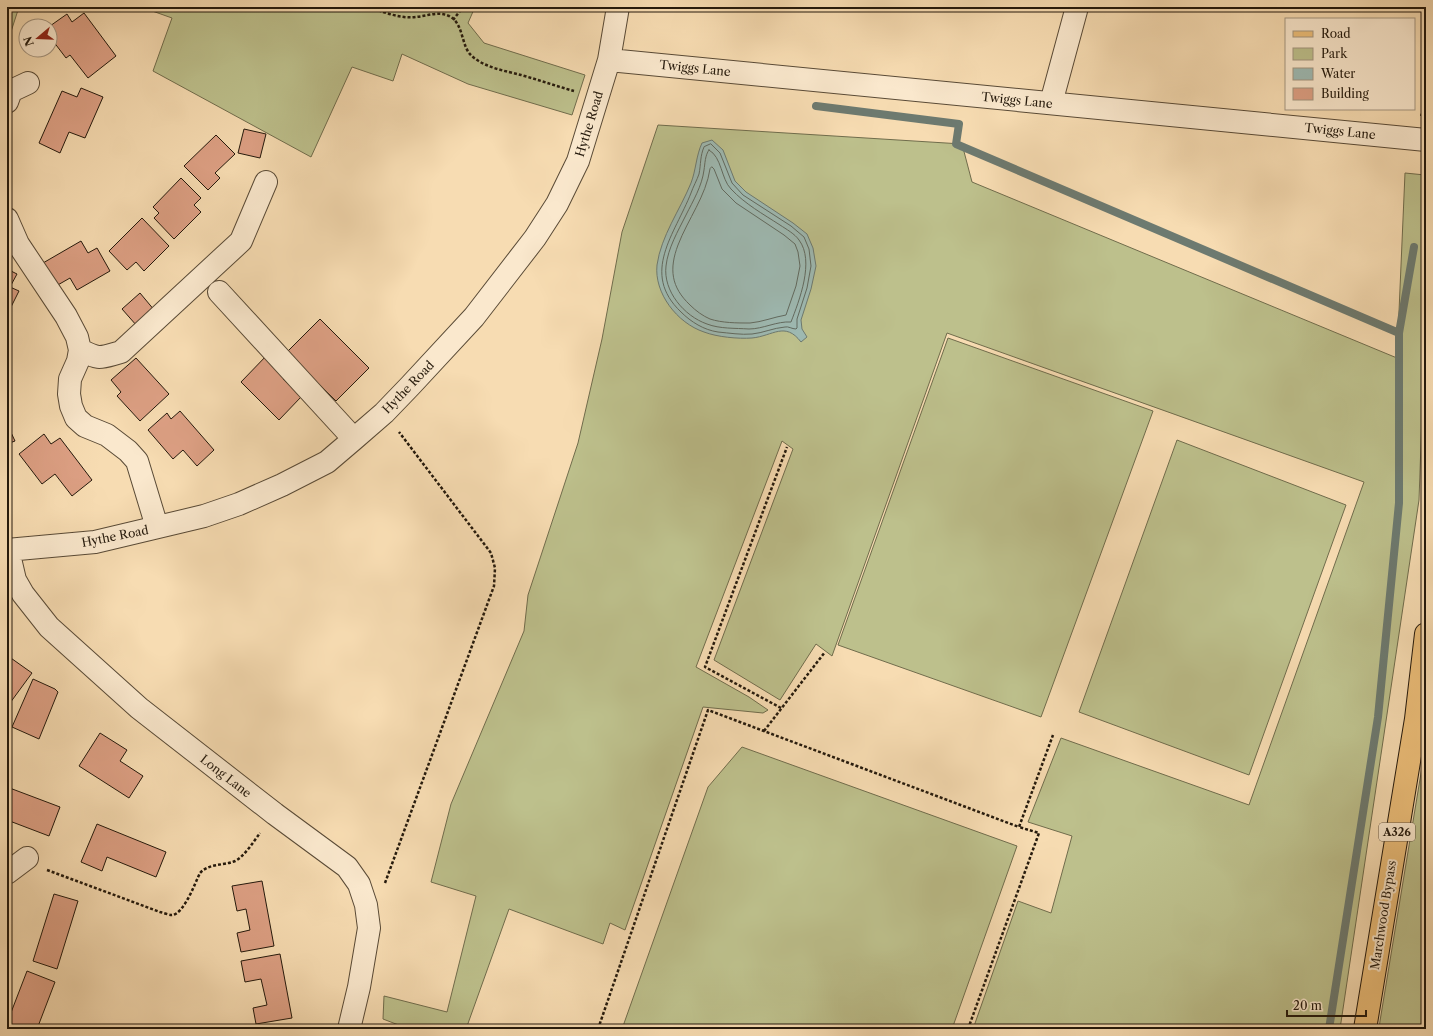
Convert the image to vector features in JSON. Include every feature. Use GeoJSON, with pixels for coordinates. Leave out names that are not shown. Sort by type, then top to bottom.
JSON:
{"type":"FeatureCollection","features":[{"type":"Feature","properties":{"kind":"main road","name":"Marchwood Bypass"},"geometry":{"type":"LineString","coordinates":[[1365,1029],[1416,720],[1426,634]]}},
{"type":"Feature","properties":{"kind":"street","name":"Hythe Road"},"geometry":{"type":"LineString","coordinates":[[7,550],[95,542],[218,511],[239,504],[282,485],[327,462],[384,413],[474,317],[535,238],[558,204],[578,161],[609,60],[618,7]]}},
{"type":"Feature","properties":{"kind":"street"},"geometry":{"type":"LineString","coordinates":[[1051,103],[1077,7]]}},
{"type":"Feature","properties":{"kind":"street","name":"Twiggs Lane"},"geometry":{"type":"LineString","coordinates":[[609,60],[1426,140]]}},
{"type":"Feature","properties":{"kind":"street"},"geometry":{"type":"LineString","coordinates":[[7,102],[11,91],[28,84]]}},
{"type":"Feature","properties":{"kind":"street"},"geometry":{"type":"LineString","coordinates":[[80,350],[96,358],[121,352],[241,241],[266,182]]}},
{"type":"Feature","properties":{"kind":"street"},"geometry":{"type":"LineString","coordinates":[[7,219],[18,244],[66,316],[77,337],[80,350],[78,361],[70,379],[69,394],[71,406],[76,418],[85,426],[107,435],[128,451],[137,461],[157,527]]}},
{"type":"Feature","properties":{"kind":"street"},"geometry":{"type":"LineString","coordinates":[[219,292],[354,439]]}},
{"type":"Feature","properties":{"kind":"street","name":"Long Lane"},"geometry":{"type":"LineString","coordinates":[[7,550],[16,580],[23,594],[49,626],[139,708],[275,814],[347,867],[359,884],[366,905],[369,928],[359,988],[349,1029]]}},
{"type":"Feature","properties":{"kind":"street"},"geometry":{"type":"LineString","coordinates":[[7,873],[27,858]]}},
{"type":"Feature","properties":{"kind":"path"},"geometry":{"type":"LineString","coordinates":[[369,7],[381,12],[403,17],[416,18],[443,14],[458,24],[465,47],[471,56],[478,61],[597,98]]}},
{"type":"Feature","properties":{"kind":"path"},"geometry":{"type":"LineString","coordinates":[[453,20],[463,7]]}},
{"type":"Feature","properties":{"kind":"path"},"geometry":{"type":"LineString","coordinates":[[384,413],[491,553],[495,568],[494,586],[385,883]]}},
{"type":"Feature","properties":{"kind":"path"},"geometry":{"type":"LineString","coordinates":[[781,708],[705,667],[787,448]]}},
{"type":"Feature","properties":{"kind":"path"},"geometry":{"type":"LineString","coordinates":[[764,730],[825,652]]}},
{"type":"Feature","properties":{"kind":"path"},"geometry":{"type":"LineString","coordinates":[[598,1029],[708,710],[1039,834],[968,1029]]}},
{"type":"Feature","properties":{"kind":"path"},"geometry":{"type":"LineString","coordinates":[[1018,827],[1053,735]]}},
{"type":"Feature","properties":{"kind":"path"},"geometry":{"type":"LineString","coordinates":[[47,870],[160,912],[172,915],[178,913],[184,907],[200,873],[204,869],[235,861],[241,857],[275,814]]}},
{"type":"Feature","properties":{"kind":"green space"},"geometry":{"type":"Polygon","coordinates":[[[7,7],[19,7],[7,44],[7,7]]]}},
{"type":"Feature","properties":{"kind":"green space"},"geometry":{"type":"Polygon","coordinates":[[[141,7],[475,7],[468,23],[484,43],[585,75],[572,115],[468,84],[402,54],[393,81],[352,67],[311,157],[153,71],[172,18],[141,7]]]}},
{"type":"Feature","properties":{"kind":"green space"},"geometry":{"type":"Polygon","coordinates":[[[658,125],[962,144],[972,182],[1397,358],[1405,173],[1425,175],[1426,300],[1419,500],[1340,1029],[973,1029],[1018,901],[1051,913],[1072,836],[1028,822],[1061,738],[1249,805],[1364,482],[947,333],[832,656],[816,644],[780,700],[714,660],[793,449],[782,441],[696,667],[749,697],[768,710],[763,713],[703,707],[625,930],[610,923],[603,944],[509,909],[466,1029],[409,1029],[383,1019],[384,996],[447,1012],[476,896],[431,882],[451,804],[524,631],[528,595],[578,443],[602,339],[622,232],[658,125]]]}},
{"type":"Feature","properties":{"kind":"green space"},"geometry":{"type":"Polygon","coordinates":[[[948,338],[1153,411],[1041,717],[838,645],[948,338]]]}},
{"type":"Feature","properties":{"kind":"green space"},"geometry":{"type":"Polygon","coordinates":[[[1177,440],[1346,505],[1249,775],[1079,712],[1177,440]]]}},
{"type":"Feature","properties":{"kind":"green space"},"geometry":{"type":"Polygon","coordinates":[[[1426,743],[1426,1029],[1379,1029],[1380,1021],[1426,743]]]}},
{"type":"Feature","properties":{"kind":"green space"},"geometry":{"type":"Polygon","coordinates":[[[742,747],[1017,846],[952,1029],[622,1029],[708,787],[742,747]]]}},
{"type":"Feature","properties":{"kind":"water"},"geometry":{"type":"Polygon","coordinates":[[[712,140],[723,150],[735,181],[746,192],[807,234],[813,248],[816,266],[811,289],[801,320],[802,329],[807,337],[801,342],[790,332],[784,331],[778,331],[752,338],[734,338],[709,334],[694,328],[685,322],[669,306],[663,296],[657,276],[657,265],[662,244],[691,183],[698,153],[702,143],[712,140]]]}},
{"type":"Feature","properties":{"kind":"building"},"geometry":{"type":"Polygon","coordinates":[[[84,13],[116,56],[88,78],[70,55],[66,58],[58,48],[58,20],[67,14],[72,22],[84,13]]]}},
{"type":"Feature","properties":{"kind":"building"},"geometry":{"type":"Polygon","coordinates":[[[81,88],[103,97],[85,138],[69,132],[60,153],[39,143],[62,91],[77,97],[81,88]]]}},
{"type":"Feature","properties":{"kind":"building"},"geometry":{"type":"Polygon","coordinates":[[[244,129],[266,134],[260,158],[238,153],[244,129]]]}},
{"type":"Feature","properties":{"kind":"building"},"geometry":{"type":"Polygon","coordinates":[[[216,135],[235,154],[215,173],[220,178],[208,190],[184,166],[216,135]]]}},
{"type":"Feature","properties":{"kind":"building"},"geometry":{"type":"Polygon","coordinates":[[[181,178],[201,198],[194,205],[201,212],[174,239],[154,218],[159,213],[153,207],[181,178]]]}},
{"type":"Feature","properties":{"kind":"building"},"geometry":{"type":"Polygon","coordinates":[[[142,218],[169,246],[144,271],[136,262],[127,270],[109,251],[142,218]]]}},
{"type":"Feature","properties":{"kind":"building"},"geometry":{"type":"Polygon","coordinates":[[[81,241],[88,253],[97,248],[110,271],[77,290],[70,278],[56,286],[43,263],[81,241]]]}},
{"type":"Feature","properties":{"kind":"building"},"geometry":{"type":"Polygon","coordinates":[[[7,269],[17,274],[10,287],[19,291],[7,315],[7,269]]]}},
{"type":"Feature","properties":{"kind":"building"},"geometry":{"type":"Polygon","coordinates":[[[140,293],[155,311],[137,326],[122,309],[140,293]]]}},
{"type":"Feature","properties":{"kind":"building"},"geometry":{"type":"Polygon","coordinates":[[[320,319],[369,368],[336,401],[287,352],[320,319]]]}},
{"type":"Feature","properties":{"kind":"building"},"geometry":{"type":"Polygon","coordinates":[[[269,353],[289,373],[283,379],[301,397],[279,420],[241,382],[269,353]]]}},
{"type":"Feature","properties":{"kind":"building"},"geometry":{"type":"Polygon","coordinates":[[[136,358],[169,394],[140,421],[117,396],[121,392],[111,380],[136,358]]]}},
{"type":"Feature","properties":{"kind":"building"},"geometry":{"type":"Polygon","coordinates":[[[180,411],[214,450],[197,466],[183,450],[173,459],[148,430],[167,413],[171,419],[180,411]]]}},
{"type":"Feature","properties":{"kind":"building"},"geometry":{"type":"Polygon","coordinates":[[[7,424],[15,441],[7,444],[7,424]]]}},
{"type":"Feature","properties":{"kind":"building"},"geometry":{"type":"Polygon","coordinates":[[[44,434],[51,444],[60,438],[92,480],[72,496],[55,474],[42,484],[19,454],[44,434]]]}},
{"type":"Feature","properties":{"kind":"building"},"geometry":{"type":"Polygon","coordinates":[[[8,656],[32,673],[10,703],[7,701],[8,656]]]}},
{"type":"Feature","properties":{"kind":"building"},"geometry":{"type":"Polygon","coordinates":[[[33,679],[55,689],[58,692],[39,739],[12,727],[33,679]]]}},
{"type":"Feature","properties":{"kind":"building"},"geometry":{"type":"Polygon","coordinates":[[[100,733],[127,750],[120,761],[143,776],[129,798],[79,766],[100,733]]]}},
{"type":"Feature","properties":{"kind":"building"},"geometry":{"type":"Polygon","coordinates":[[[7,787],[60,807],[49,836],[7,820],[7,787]]]}},
{"type":"Feature","properties":{"kind":"building"},"geometry":{"type":"Polygon","coordinates":[[[97,824],[166,852],[156,877],[107,857],[102,871],[81,862],[97,824]]]}},
{"type":"Feature","properties":{"kind":"building"},"geometry":{"type":"Polygon","coordinates":[[[262,881],[274,946],[241,952],[237,933],[250,930],[246,909],[237,911],[232,886],[262,881]]]}},
{"type":"Feature","properties":{"kind":"building"},"geometry":{"type":"Polygon","coordinates":[[[54,894],[78,901],[57,969],[33,961],[54,894]]]}},
{"type":"Feature","properties":{"kind":"building"},"geometry":{"type":"Polygon","coordinates":[[[280,954],[292,1018],[256,1024],[253,1008],[267,1005],[261,979],[245,982],[241,961],[280,954]]]}},
{"type":"Feature","properties":{"kind":"building"},"geometry":{"type":"Polygon","coordinates":[[[27,971],[55,982],[37,1029],[7,1029],[7,1023],[27,971]]]}},
{"type":"Feature","properties":{"kind":"building"},"geometry":{"type":"Polygon","coordinates":[[[234,1025],[250,1029],[233,1029],[234,1025]]]}},
{"type":"Feature","properties":{"kind":"waterway"},"geometry":{"type":"LineString","coordinates":[[816,106],[959,124],[956,144],[1399,333]]}},
{"type":"Feature","properties":{"kind":"waterway"},"geometry":{"type":"LineString","coordinates":[[1329,1029],[1378,717],[1399,503],[1399,333],[1414,247]]}}]}
